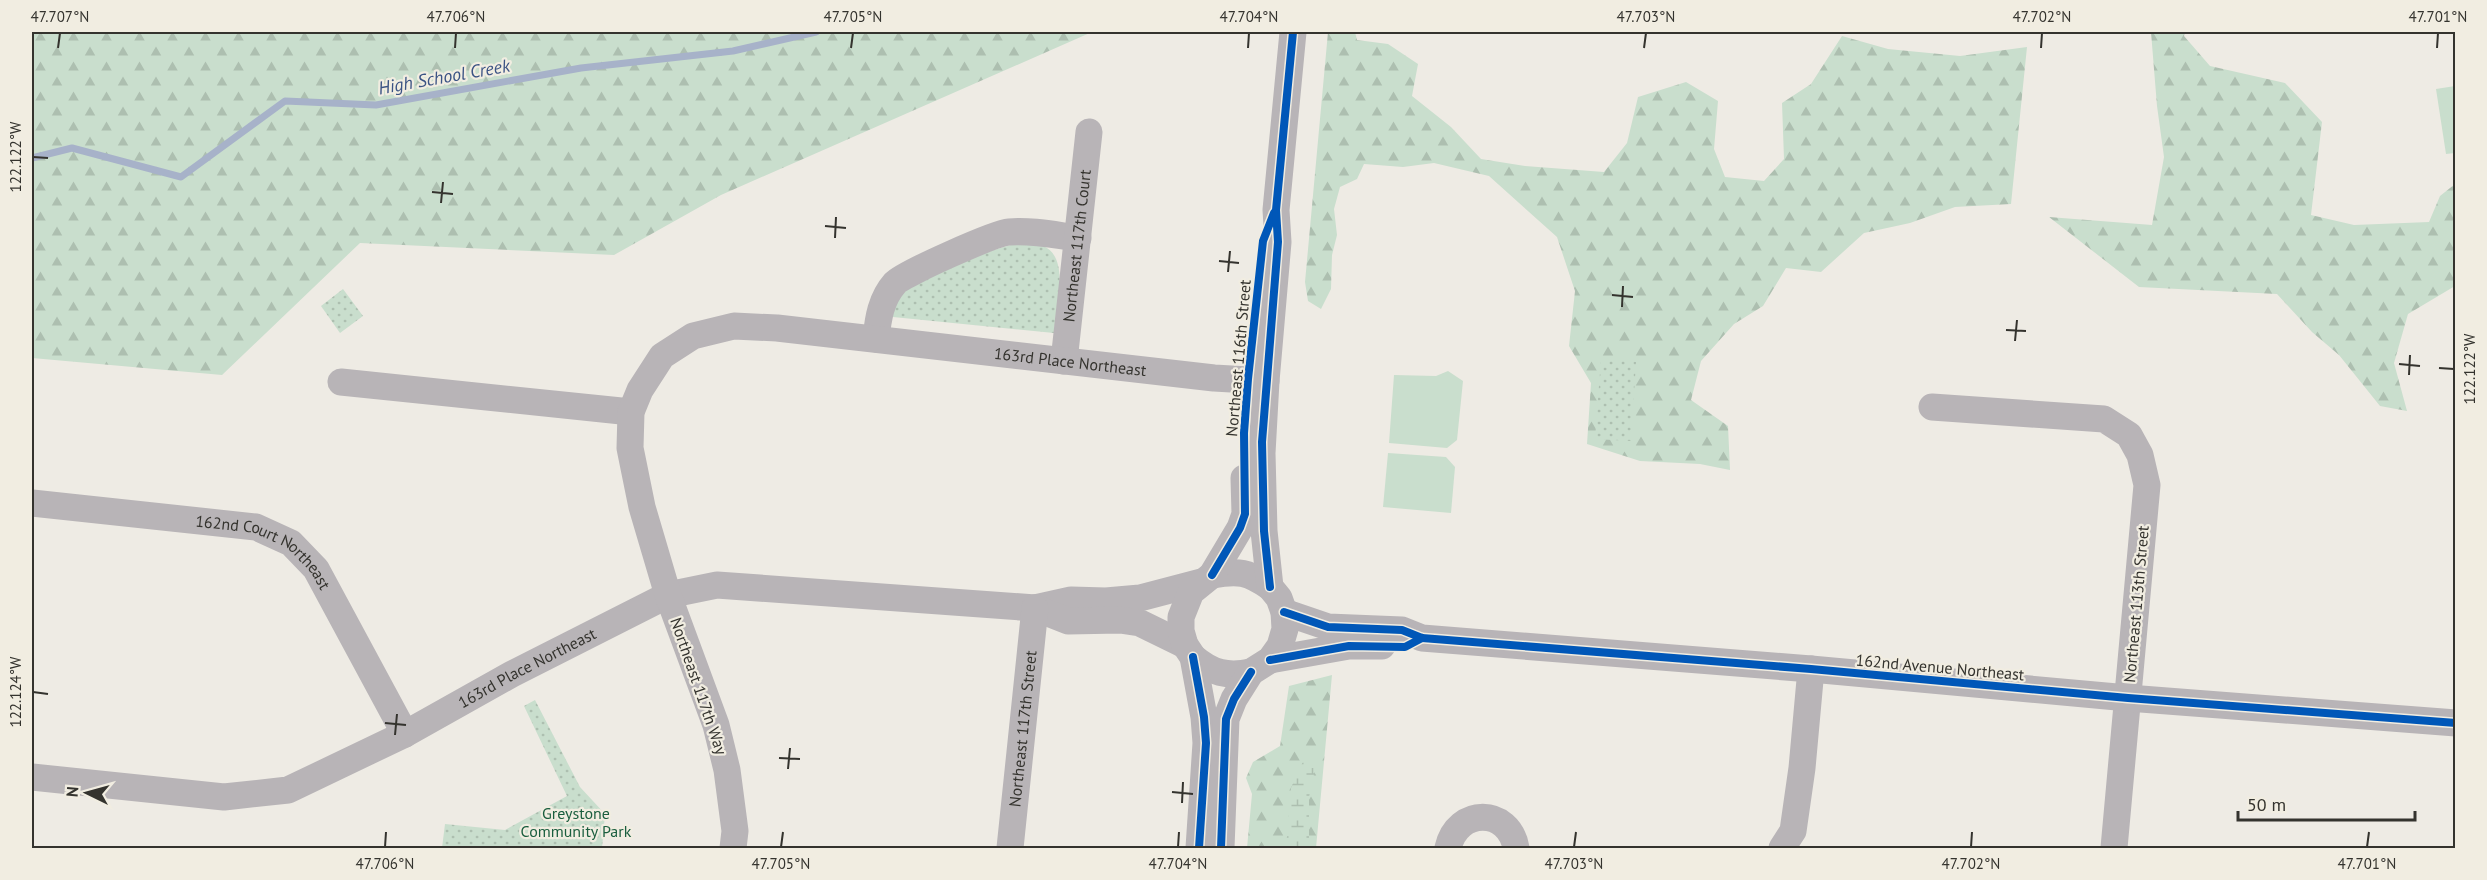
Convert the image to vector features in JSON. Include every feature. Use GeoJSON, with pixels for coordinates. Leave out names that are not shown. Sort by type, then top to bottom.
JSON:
{"type":"FeatureCollection","features":[{"type":"Feature","properties":{"kind":"street","name":"Northeast 116th Street"},"geometry":{"type":"LineString","coordinates":[[1199,849],[1206,743],[1204,717],[1181,617],[1191,592],[1207,578],[1240,528],[1245,514],[1244,433],[1257,380],[1278,243],[1276,210],[1293,32]]}},
{"type":"Feature","properties":{"kind":"street","name":"Northeast 117th Court"},"geometry":{"type":"LineString","coordinates":[[1064,360],[1089,132]]}},
{"type":"Feature","properties":{"kind":"street"},"geometry":{"type":"LineString","coordinates":[[876,339],[878,317],[885,297],[897,280],[1007,232],[1037,232],[1078,238]]}},
{"type":"Feature","properties":{"kind":"street","name":"163rd Place Northeast"},"geometry":{"type":"LineString","coordinates":[[632,412],[640,390],[662,356],[693,336],[734,326],[876,339],[1214,378],[1257,380]]}},
{"type":"Feature","properties":{"kind":"street","name":"Northeast 116th Street"},"geometry":{"type":"LineString","coordinates":[[1257,380],[1262,441],[1264,531],[1270,587],[1279,598],[1284,612]]}},
{"type":"Feature","properties":{"kind":"street"},"geometry":{"type":"LineString","coordinates":[[341,382],[632,412]]}},
{"type":"Feature","properties":{"kind":"street","name":"Northeast 113th Street"},"geometry":{"type":"LineString","coordinates":[[1932,407],[2104,419],[2129,435],[2140,455],[2147,485],[2114,849]]}},
{"type":"Feature","properties":{"kind":"street","name":"Northeast 117th Way"},"geometry":{"type":"LineString","coordinates":[[632,412],[630,448],[642,507],[668,595],[716,725],[728,780],[735,831],[734,849]]}},
{"type":"Feature","properties":{"kind":"street","name":"162nd Court Northeast"},"geometry":{"type":"LineString","coordinates":[[32,502],[256,527],[291,543],[316,569],[405,734]]}},
{"type":"Feature","properties":{"kind":"street"},"geometry":{"type":"LineString","coordinates":[[1207,578],[1233,571],[1253,575],[1270,587]]}},
{"type":"Feature","properties":{"kind":"street","name":"163rd Place Northeast"},"geometry":{"type":"LineString","coordinates":[[32,777],[224,797],[288,790],[405,734],[528,665],[668,595],[717,585],[1035,608],[1071,600],[1106,601],[1140,598],[1207,578]]}},
{"type":"Feature","properties":{"kind":"street","name":"163rd Place Northeast"},"geometry":{"type":"LineString","coordinates":[[1035,608],[1068,621],[1120,620],[1140,623],[1189,651]]}},
{"type":"Feature","properties":{"kind":"street","name":"Northeast 117th Street"},"geometry":{"type":"LineString","coordinates":[[1010,849],[1035,608]]}},
{"type":"Feature","properties":{"kind":"street"},"geometry":{"type":"LineString","coordinates":[[1221,849],[1223,737],[1226,719],[1234,699],[1280,646],[1285,629],[1284,612]]}},
{"type":"Feature","properties":{"kind":"street","name":"162nd Avenue Northeast"},"geometry":{"type":"LineString","coordinates":[[1284,612],[1328,627],[1402,630],[1422,638],[1811,669],[2128,698],[2456,723]]}},
{"type":"Feature","properties":{"kind":"street","name":"162nd Avenue Northeast"},"geometry":{"type":"LineString","coordinates":[[1261,666],[1349,646],[1405,647],[1422,638]]}},
{"type":"Feature","properties":{"kind":"street"},"geometry":{"type":"LineString","coordinates":[[1189,651],[1205,668],[1220,674],[1236,675],[1261,666]]}},
{"type":"Feature","properties":{"kind":"street"},"geometry":{"type":"LineString","coordinates":[[1782,849],[1793,831],[1802,768],[1811,669]]}},
{"type":"Feature","properties":{"kind":"street"},"geometry":{"type":"LineString","coordinates":[[1448,849],[1456,829],[1474,818],[1486,817],[1497,820],[1506,827],[1513,836],[1516,849]]}},
{"type":"Feature","properties":{"kind":"green space"},"geometry":{"type":"Polygon","coordinates":[[[32,32],[1092,32],[721,195],[614,255],[360,243],[222,375],[32,358],[32,32]]]}},
{"type":"Feature","properties":{"kind":"green space"},"geometry":{"type":"Polygon","coordinates":[[[1328,32],[1355,32],[1357,40],[1388,44],[1418,64],[1412,96],[1451,127],[1481,159],[1525,166],[1604,172],[1627,143],[1638,97],[1686,82],[1718,101],[1714,149],[1725,177],[1764,181],[1784,159],[1782,103],[1811,84],[1842,36],[1888,49],[1960,56],[2027,47],[2011,204],[1955,207],[1910,223],[1864,233],[1821,272],[1786,268],[1763,306],[1734,324],[1701,361],[1691,400],[1728,426],[1730,470],[1700,464],[1640,461],[1587,444],[1591,383],[1569,346],[1575,291],[1557,237],[1489,176],[1434,163],[1403,167],[1364,164],[1357,179],[1340,187],[1334,209],[1337,235],[1332,255],[1331,289],[1321,309],[1308,301],[1305,282],[1328,32]]]}},
{"type":"Feature","properties":{"kind":"green space"},"geometry":{"type":"Polygon","coordinates":[[[2151,32],[2185,32],[2184,36],[2210,66],[2285,83],[2322,122],[2311,215],[2354,225],[2429,222],[2440,196],[2455,184],[2455,286],[2408,314],[2394,363],[2407,411],[2380,406],[2339,355],[2312,332],[2277,294],[2139,287],[2049,217],[2152,225],[2164,157],[2151,32]]]}},
{"type":"Feature","properties":{"kind":"green space"},"geometry":{"type":"Polygon","coordinates":[[[2455,86],[2455,153],[2446,154],[2436,89],[2455,86]]]}},
{"type":"Feature","properties":{"kind":"green space"},"geometry":{"type":"Polygon","coordinates":[[[1019,243],[1043,246],[1052,252],[1057,261],[1060,285],[1054,333],[893,317],[895,303],[909,288],[975,257],[1019,243]]]}},
{"type":"Feature","properties":{"kind":"green space"},"geometry":{"type":"Polygon","coordinates":[[[343,289],[363,316],[340,333],[321,306],[343,289]]]}},
{"type":"Feature","properties":{"kind":"green space"},"geometry":{"type":"Polygon","coordinates":[[[1601,359],[1636,362],[1631,441],[1595,439],[1601,359]]]}},
{"type":"Feature","properties":{"kind":"green space"},"geometry":{"type":"Polygon","coordinates":[[[1448,371],[1463,381],[1457,440],[1447,448],[1389,443],[1394,375],[1436,376],[1448,371]]]}},
{"type":"Feature","properties":{"kind":"green space"},"geometry":{"type":"Polygon","coordinates":[[[1388,453],[1446,457],[1455,467],[1451,513],[1383,507],[1388,453]]]}},
{"type":"Feature","properties":{"kind":"green space"},"geometry":{"type":"Polygon","coordinates":[[[1332,675],[1316,848],[1247,848],[1252,794],[1246,778],[1253,762],[1280,746],[1289,686],[1332,675]]]}},
{"type":"Feature","properties":{"kind":"green space","name":"Greystone Community Park"},"geometry":{"type":"Polygon","coordinates":[[[535,700],[580,787],[605,814],[602,848],[442,848],[445,824],[505,830],[567,796],[524,706],[535,700]]]}},
{"type":"Feature","properties":{"kind":"green space"},"geometry":{"type":"Polygon","coordinates":[[[1306,755],[1317,761],[1309,797],[1309,848],[1286,848],[1291,788],[1306,755]]]}},
{"type":"Feature","properties":{"kind":"waterway","name":"High School Creek"},"geometry":{"type":"LineString","coordinates":[[32,158],[72,148],[181,177],[285,101],[376,105],[581,68],[733,51],[816,32]]}},
{"type":"Feature","properties":{"kind":"cycle path"},"geometry":{"type":"LineString","coordinates":[[1270,587],[1264,531],[1262,442],[1278,242],[1276,210],[1293,32]]}},
{"type":"Feature","properties":{"kind":"cycle path"},"geometry":{"type":"LineString","coordinates":[[1212,575],[1240,528],[1245,514],[1244,433],[1248,379],[1263,241],[1274,213]]}},
{"type":"Feature","properties":{"kind":"cycle path"},"geometry":{"type":"LineString","coordinates":[[1284,612],[1328,627],[1402,630],[1422,638],[1811,669],[2128,698],[2456,723]]}},
{"type":"Feature","properties":{"kind":"cycle path"},"geometry":{"type":"LineString","coordinates":[[1270,660],[1349,646],[1405,647],[1422,638]]}},
{"type":"Feature","properties":{"kind":"cycle path"},"geometry":{"type":"LineString","coordinates":[[1193,657],[1204,717],[1206,743],[1199,848]]}},
{"type":"Feature","properties":{"kind":"cycle path"},"geometry":{"type":"LineString","coordinates":[[1221,848],[1226,719],[1234,699],[1251,672]]}}]}
